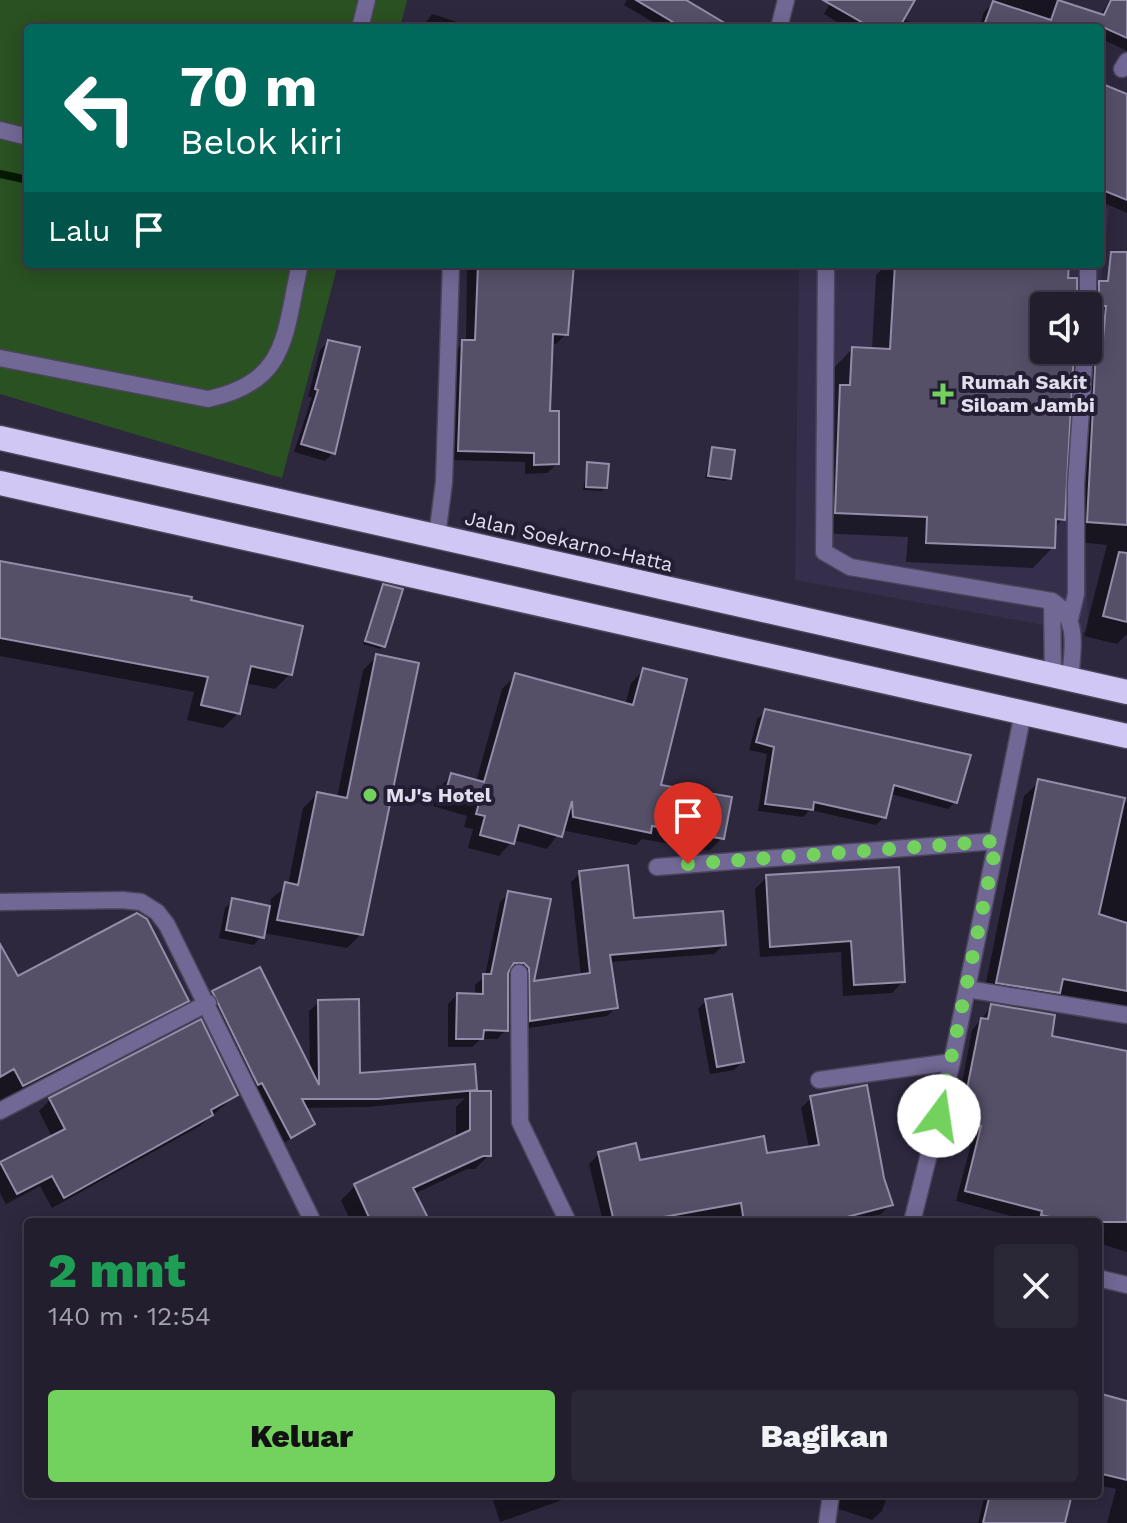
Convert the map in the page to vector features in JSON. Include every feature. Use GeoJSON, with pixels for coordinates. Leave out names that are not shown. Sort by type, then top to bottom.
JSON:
{"type":"FeatureCollection","features":[{"type":"Feature","properties":{"kind":"highway","name":"Jalan Soekarno-Hatta"},"geometry":{"type":"LineString","coordinates":[[0,438],[1127,692]]}},
{"type":"Feature","properties":{"kind":"highway"},"geometry":{"type":"LineString","coordinates":[[0,483],[1127,736]]}},
{"type":"Feature","properties":{"kind":"highway"},"geometry":{"type":"LineString","coordinates":[[639,627],[647,583]]}},
{"type":"Feature","properties":{"kind":"street"},"geometry":{"type":"LineString","coordinates":[[361,24],[367,0]]}},
{"type":"Feature","properties":{"kind":"street"},"geometry":{"type":"LineString","coordinates":[[780,24],[786,0]]}},
{"type":"Feature","properties":{"kind":"street"},"geometry":{"type":"LineString","coordinates":[[0,130],[24,136]]}},
{"type":"Feature","properties":{"kind":"street"},"geometry":{"type":"LineString","coordinates":[[0,358],[208,399],[234,393],[256,382],[273,363],[299,268]]}},
{"type":"Feature","properties":{"kind":"street"},"geometry":{"type":"LineString","coordinates":[[437,536],[444,482],[451,268]]}},
{"type":"Feature","properties":{"kind":"street"},"geometry":{"type":"LineString","coordinates":[[826,268],[824,552],[850,567],[1052,601],[1072,627]]}},
{"type":"Feature","properties":{"kind":"street"},"geometry":{"type":"LineString","coordinates":[[1088,268],[1088,292]]}},
{"type":"Feature","properties":{"kind":"street"},"geometry":{"type":"LineString","coordinates":[[1061,678],[1076,594],[1076,484],[1084,364]]}},
{"type":"Feature","properties":{"kind":"street"},"geometry":{"type":"LineString","coordinates":[[1052,601],[1053,637],[1061,678]]}},
{"type":"Feature","properties":{"kind":"street"},"geometry":{"type":"LineString","coordinates":[[913,1218],[952,1062],[1023,713]]}},
{"type":"Feature","properties":{"kind":"street"},"geometry":{"type":"LineString","coordinates":[[657,867],[997,841]]}},
{"type":"Feature","properties":{"kind":"street"},"geometry":{"type":"LineString","coordinates":[[0,902],[141,902],[157,912],[208,1003],[311,1218]]}},
{"type":"Feature","properties":{"kind":"street"},"geometry":{"type":"LineString","coordinates":[[519,973],[520,1122],[566,1218]]}},
{"type":"Feature","properties":{"kind":"street"},"geometry":{"type":"LineString","coordinates":[[967,989],[1127,1015]]}},
{"type":"Feature","properties":{"kind":"street"},"geometry":{"type":"LineString","coordinates":[[0,1111],[208,1003]]}},
{"type":"Feature","properties":{"kind":"street"},"geometry":{"type":"LineString","coordinates":[[819,1080],[952,1062]]}},
{"type":"Feature","properties":{"kind":"street"},"geometry":{"type":"LineString","coordinates":[[1102,1279],[1127,1285]]}},
{"type":"Feature","properties":{"kind":"street"},"geometry":{"type":"LineString","coordinates":[[827,1523],[830,1498]]}},
{"type":"Feature","properties":{"kind":"shaded area","name":"Rumah Sakit Siloam Jambi"},"geometry":{"type":"Polygon","coordinates":[[[1104,206],[1109,208],[1104,254],[1104,206]]]}},
{"type":"Feature","properties":{"kind":"shaded area","name":"Rumah Sakit Siloam Jambi"},"geometry":{"type":"Polygon","coordinates":[[[799,268],[1103,268],[1100,292],[1030,292],[1030,364],[1092,364],[1084,439],[1088,633],[795,580],[799,268]]]}},
{"type":"Feature","properties":{"kind":"green space"},"geometry":{"type":"Polygon","coordinates":[[[0,0],[407,0],[401,24],[24,24],[24,268],[337,268],[282,478],[0,394],[0,0]]]}},
{"type":"Feature","properties":{"kind":"building"},"geometry":{"type":"Polygon","coordinates":[[[636,0],[686,0],[726,24],[676,24],[636,0]]]}},
{"type":"Feature","properties":{"kind":"building"},"geometry":{"type":"Polygon","coordinates":[[[823,0],[915,0],[901,24],[865,24],[823,0]]]}},
{"type":"Feature","properties":{"kind":"building"},"geometry":{"type":"Polygon","coordinates":[[[1058,0],[1104,15],[1111,0],[1127,0],[1127,38],[1104,28],[1104,24],[984,24],[993,1],[1051,20],[1058,0]]]}},
{"type":"Feature","properties":{"kind":"building"},"geometry":{"type":"Polygon","coordinates":[[[1104,85],[1127,94],[1127,200],[1104,191],[1104,85]]]}},
{"type":"Feature","properties":{"kind":"building"},"geometry":{"type":"Polygon","coordinates":[[[1111,252],[1127,252],[1127,525],[1087,522],[1095,364],[1102,364],[1106,306],[1102,306],[1099,281],[1108,281],[1111,252]]]}},
{"type":"Feature","properties":{"kind":"building"},"geometry":{"type":"Polygon","coordinates":[[[478,268],[574,268],[568,335],[553,334],[550,411],[559,411],[559,464],[534,465],[534,453],[458,451],[462,340],[475,340],[478,268]]]}},
{"type":"Feature","properties":{"kind":"building"},"geometry":{"type":"Polygon","coordinates":[[[895,268],[1069,268],[1068,278],[1077,278],[1077,292],[1030,292],[1030,364],[1073,364],[1065,520],[1056,519],[1055,548],[926,543],[927,517],[835,513],[840,385],[850,385],[852,347],[890,349],[895,268]]]}},
{"type":"Feature","properties":{"kind":"building"},"geometry":{"type":"Polygon","coordinates":[[[328,340],[360,347],[335,454],[301,444],[318,390],[315,389],[328,340]]]}},
{"type":"Feature","properties":{"kind":"building"},"geometry":{"type":"Polygon","coordinates":[[[712,447],[735,450],[731,479],[708,476],[712,447]]]}},
{"type":"Feature","properties":{"kind":"building"},"geometry":{"type":"Polygon","coordinates":[[[587,462],[609,464],[607,488],[586,487],[587,462]]]}},
{"type":"Feature","properties":{"kind":"building"},"geometry":{"type":"Polygon","coordinates":[[[1119,552],[1127,553],[1127,622],[1103,616],[1119,552]]]}},
{"type":"Feature","properties":{"kind":"building"},"geometry":{"type":"Polygon","coordinates":[[[0,561],[192,597],[191,600],[303,626],[292,675],[251,666],[240,714],[201,705],[208,677],[0,638],[0,561]]]}},
{"type":"Feature","properties":{"kind":"building"},"geometry":{"type":"Polygon","coordinates":[[[383,584],[403,589],[385,647],[365,641],[383,584]]]}},
{"type":"Feature","properties":{"kind":"building","name":"MJ's Hotel"},"geometry":{"type":"Polygon","coordinates":[[[376,654],[419,663],[363,935],[277,920],[285,882],[298,885],[317,792],[347,798],[376,654]]]}},
{"type":"Feature","properties":{"kind":"building"},"geometry":{"type":"Polygon","coordinates":[[[643,668],[687,679],[661,785],[732,797],[724,839],[652,826],[651,833],[573,817],[572,801],[562,837],[519,825],[514,844],[480,835],[485,816],[476,814],[479,803],[445,794],[451,773],[484,782],[515,673],[633,705],[643,668]]]}},
{"type":"Feature","properties":{"kind":"building"},"geometry":{"type":"Polygon","coordinates":[[[765,709],[971,755],[957,803],[894,785],[886,818],[814,802],[813,810],[765,804],[774,747],[756,742],[765,709]]]}},
{"type":"Feature","properties":{"kind":"building"},"geometry":{"type":"Polygon","coordinates":[[[1038,779],[1125,798],[1099,914],[1127,923],[1127,991],[1063,979],[1060,993],[996,983],[1038,779]]]}},
{"type":"Feature","properties":{"kind":"building"},"geometry":{"type":"Polygon","coordinates":[[[628,865],[634,918],[723,911],[726,945],[610,955],[618,1008],[530,1021],[529,968],[524,963],[514,963],[508,973],[508,1031],[484,1030],[483,1039],[456,1039],[457,993],[483,994],[483,974],[491,974],[508,891],[551,899],[534,981],[590,973],[579,871],[628,865]]]}},
{"type":"Feature","properties":{"kind":"building"},"geometry":{"type":"Polygon","coordinates":[[[899,867],[905,982],[854,985],[851,941],[770,947],[766,875],[899,867]]]}},
{"type":"Feature","properties":{"kind":"building"},"geometry":{"type":"Polygon","coordinates":[[[232,898],[270,906],[264,938],[226,930],[232,898]]]}},
{"type":"Feature","properties":{"kind":"building"},"geometry":{"type":"Polygon","coordinates":[[[137,913],[147,919],[189,1001],[23,1086],[14,1069],[0,1077],[0,944],[18,976],[137,913]]]}},
{"type":"Feature","properties":{"kind":"building"},"geometry":{"type":"Polygon","coordinates":[[[260,967],[319,1085],[318,1000],[359,999],[360,1073],[475,1064],[477,1090],[378,1099],[302,1099],[315,1124],[291,1138],[262,1083],[258,1085],[212,991],[260,967]]]}},
{"type":"Feature","properties":{"kind":"building"},"geometry":{"type":"Polygon","coordinates":[[[732,994],[744,1062],[717,1067],[705,999],[732,994]]]}},
{"type":"Feature","properties":{"kind":"building"},"geometry":{"type":"Polygon","coordinates":[[[991,1004],[1055,1015],[1052,1036],[1127,1051],[1127,1222],[1102,1222],[1102,1218],[1054,1218],[1041,1215],[1042,1211],[965,1191],[981,1126],[949,1118],[955,1096],[965,1099],[981,1018],[988,1019],[991,1004]]]}},
{"type":"Feature","properties":{"kind":"building"},"geometry":{"type":"Polygon","coordinates":[[[201,1019],[238,1095],[211,1110],[213,1115],[64,1198],[52,1176],[17,1194],[0,1162],[65,1129],[49,1098],[201,1019]]]}},
{"type":"Feature","properties":{"kind":"building"},"geometry":{"type":"Polygon","coordinates":[[[867,1085],[884,1178],[893,1205],[843,1218],[743,1218],[741,1203],[658,1218],[613,1218],[598,1152],[636,1143],[640,1160],[764,1136],[767,1153],[819,1145],[810,1096],[867,1085]]]}},
{"type":"Feature","properties":{"kind":"building"},"geometry":{"type":"Polygon","coordinates":[[[470,1091],[491,1091],[491,1156],[483,1156],[413,1188],[428,1218],[369,1218],[354,1184],[470,1130],[470,1091]]]}},
{"type":"Feature","properties":{"kind":"building"},"geometry":{"type":"Polygon","coordinates":[[[1102,1394],[1127,1401],[1127,1480],[1102,1474],[1102,1394]]]}},
{"type":"Feature","properties":{"kind":"building"},"geometry":{"type":"Polygon","coordinates":[[[989,1498],[1071,1498],[1065,1523],[983,1523],[989,1498]]]}},
{"type":"Feature","properties":{"kind":"waterway"},"geometry":{"type":"LineString","coordinates":[[0,174],[24,179]]}},
{"type":"Feature","properties":{"kind":"place","name":"Rumah Sakit Siloam Jambi"},"geometry":{"type":"Point","coordinates":[943,394]}},
{"type":"Feature","properties":{"kind":"place","name":"MJ's Hotel"},"geometry":{"type":"Point","coordinates":[370,795]}},
{"type":"Feature","properties":{"kind":"route"},"geometry":{"type":"LineString","coordinates":[[688,864],[997,841],[939,1116]]}}]}
